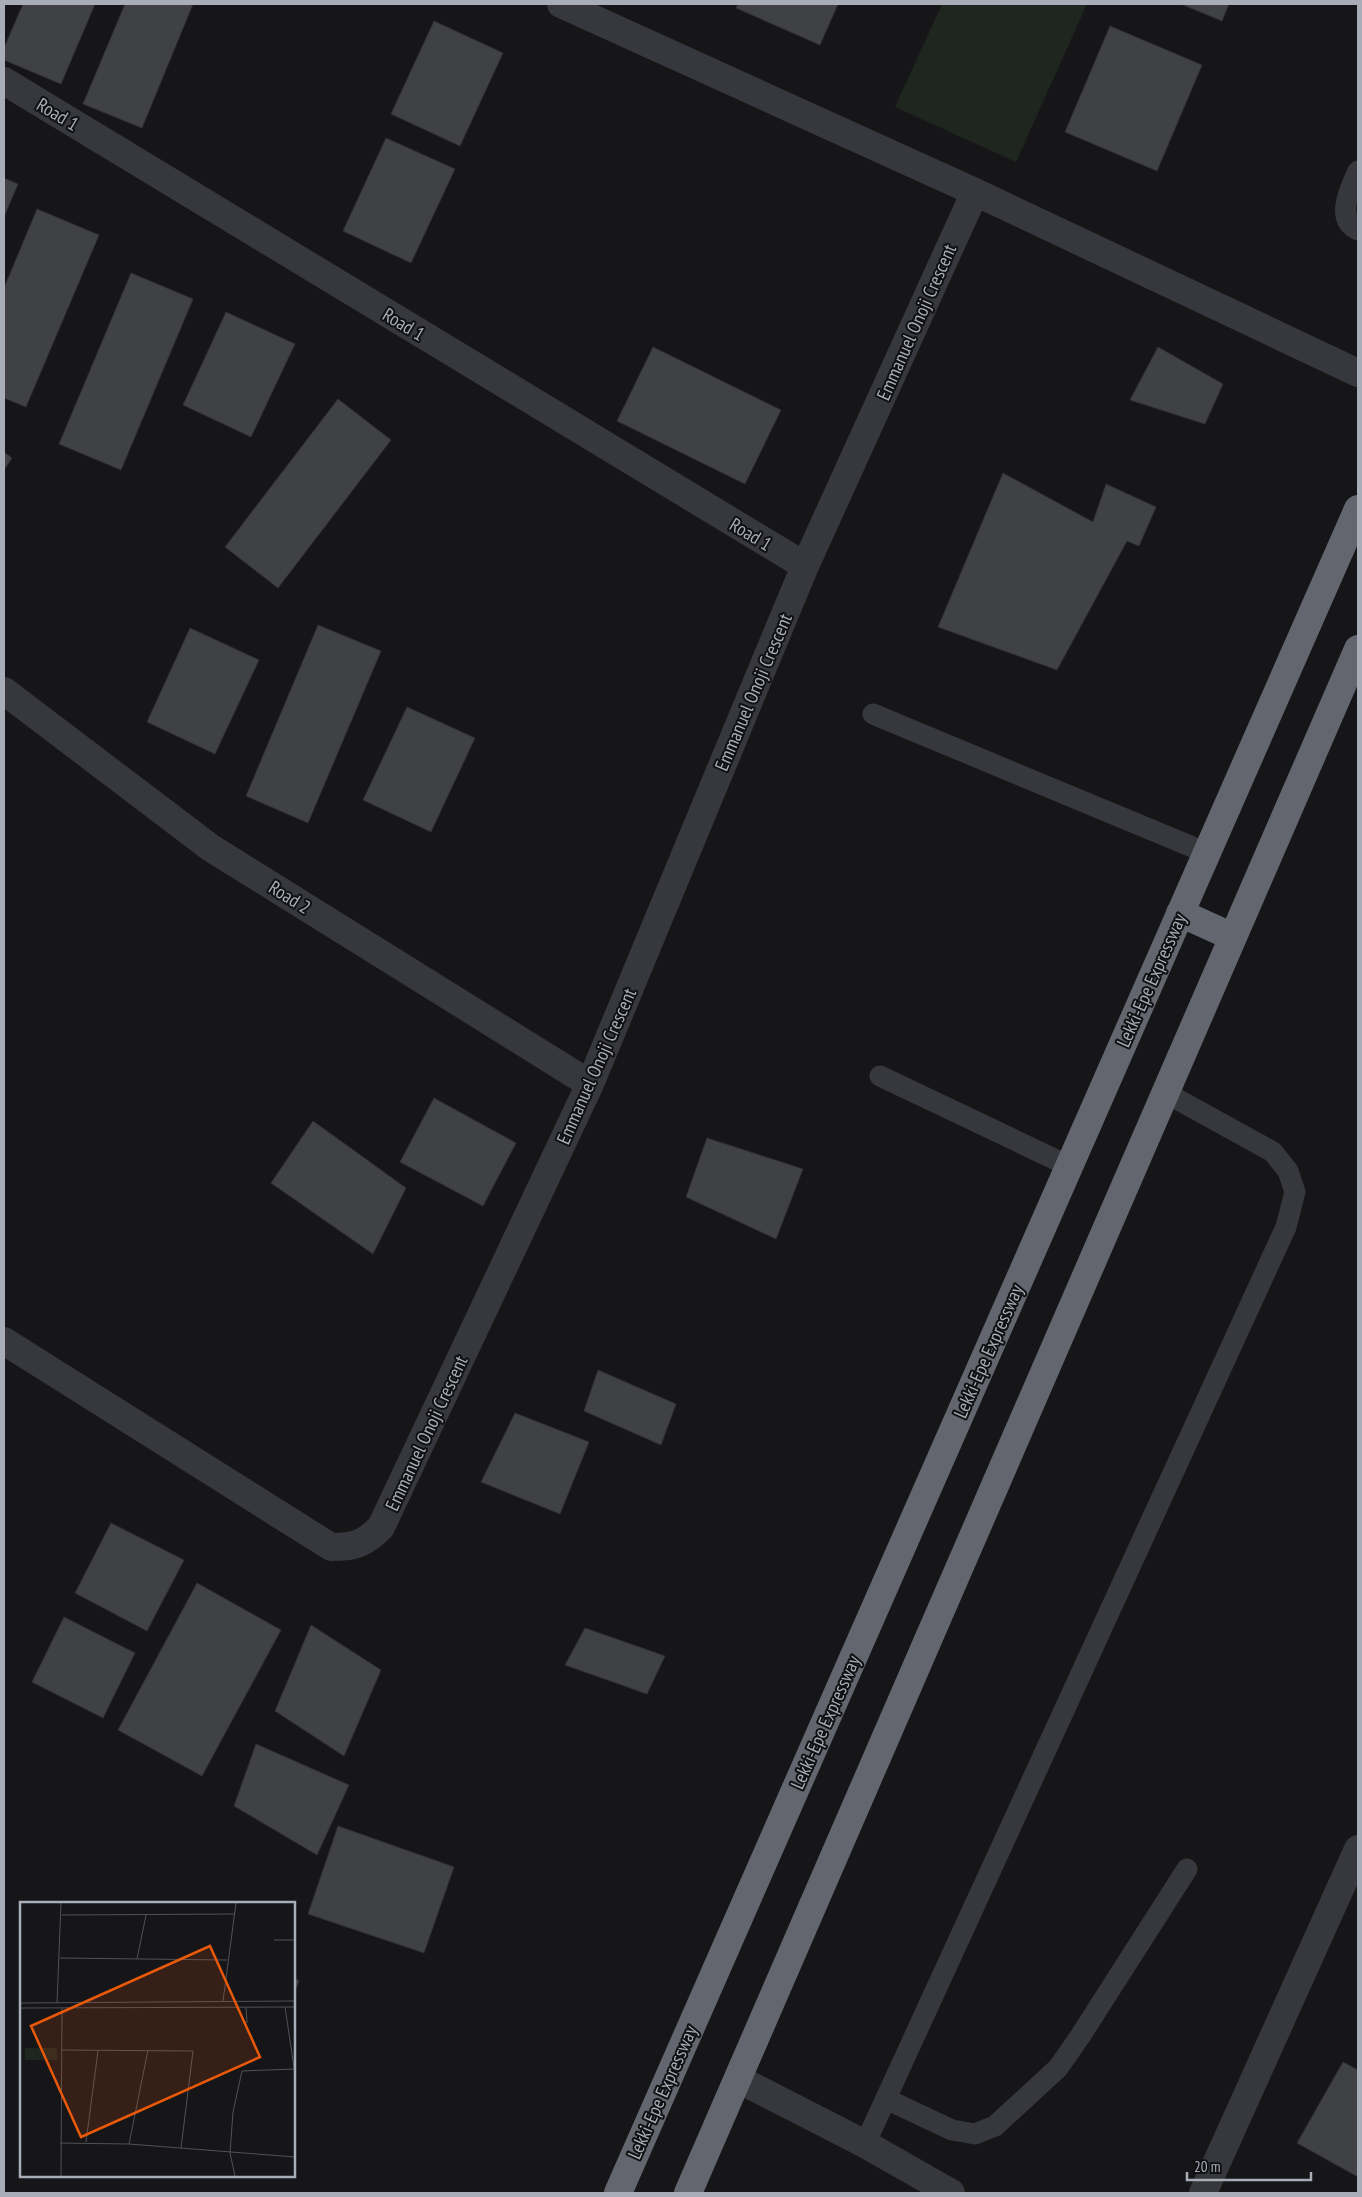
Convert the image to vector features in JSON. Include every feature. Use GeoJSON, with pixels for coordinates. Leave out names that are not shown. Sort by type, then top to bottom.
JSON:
{"type":"FeatureCollection","features":[{"type":"Feature","properties":{"kind":"highway","name":"Lekki-Epe Expressway"},"geometry":{"type":"LineString","coordinates":[[618,2193],[1358,508]]}},
{"type":"Feature","properties":{"kind":"highway"},"geometry":{"type":"LineString","coordinates":[[688,2193],[1233,937],[1355,666]]}},
{"type":"Feature","properties":{"kind":"highway"},"geometry":{"type":"LineString","coordinates":[[1180,913],[1233,937]]}},
{"type":"Feature","properties":{"kind":"street"},"geometry":{"type":"LineString","coordinates":[[561,4],[975,192],[1358,373]]}},
{"type":"Feature","properties":{"kind":"street","name":"Road 1"},"geometry":{"type":"LineString","coordinates":[[4,81],[805,566]]}},
{"type":"Feature","properties":{"kind":"street","name":"Emmanuel Onoji Crescent"},"geometry":{"type":"LineString","coordinates":[[4,1341],[331,1547],[349,1547],[368,1540],[381,1527],[590,1084],[805,566],[975,192]]}},
{"type":"Feature","properties":{"kind":"street","name":"Road 2"},"geometry":{"type":"LineString","coordinates":[[4,690],[211,848],[590,1084]]}},
{"type":"Feature","properties":{"kind":"street"},"geometry":{"type":"LineString","coordinates":[[1203,2193],[1358,1849]]}},
{"type":"Feature","properties":{"kind":"street"},"geometry":{"type":"LineString","coordinates":[[738,2079],[865,2144],[951,2193]]}},
{"type":"Feature","properties":{"kind":"lane"},"geometry":{"type":"LineString","coordinates":[[1358,171],[1347,196],[1346,214],[1354,228],[1358,230]]}},
{"type":"Feature","properties":{"kind":"lane"},"geometry":{"type":"LineString","coordinates":[[872,714],[1207,853]]}},
{"type":"Feature","properties":{"kind":"lane"},"geometry":{"type":"LineString","coordinates":[[880,1076],[1069,1166]]}},
{"type":"Feature","properties":{"kind":"lane"},"geometry":{"type":"LineString","coordinates":[[865,2144],[1286,1227],[1295,1192],[1288,1171],[1273,1152],[1166,1093]]}},
{"type":"Feature","properties":{"kind":"lane"},"geometry":{"type":"LineString","coordinates":[[886,2099],[952,2130],[975,2134],[995,2126],[1058,2068],[1187,1869]]}},
{"type":"Feature","properties":{"kind":"shaded area"},"geometry":{"type":"Polygon","coordinates":[[[942,4],[1087,4],[1016,162],[895,107],[942,4]]]}},
{"type":"Feature","properties":{"kind":"building"},"geometry":{"type":"Polygon","coordinates":[[[23,4],[95,4],[61,84],[4,60],[4,48],[23,4]]]}},
{"type":"Feature","properties":{"kind":"building"},"geometry":{"type":"Polygon","coordinates":[[[125,4],[193,4],[142,128],[83,104],[125,4]]]}},
{"type":"Feature","properties":{"kind":"building"},"geometry":{"type":"Polygon","coordinates":[[[738,4],[838,4],[820,45],[736,8],[738,4]]]}},
{"type":"Feature","properties":{"kind":"building"},"geometry":{"type":"Polygon","coordinates":[[[1181,4],[1229,4],[1222,21],[1181,4]]]}},
{"type":"Feature","properties":{"kind":"building"},"geometry":{"type":"Polygon","coordinates":[[[434,21],[503,53],[460,146],[391,114],[434,21]]]}},
{"type":"Feature","properties":{"kind":"building"},"geometry":{"type":"Polygon","coordinates":[[[1110,26],[1202,65],[1157,171],[1065,132],[1110,26]]]}},
{"type":"Feature","properties":{"kind":"building"},"geometry":{"type":"Polygon","coordinates":[[[386,138],[455,169],[411,263],[343,231],[386,138]]]}},
{"type":"Feature","properties":{"kind":"building"},"geometry":{"type":"Polygon","coordinates":[[[4,178],[18,184],[4,217],[4,178]]]}},
{"type":"Feature","properties":{"kind":"building"},"geometry":{"type":"Polygon","coordinates":[[[37,209],[99,235],[26,407],[4,398],[4,288],[37,209]]]}},
{"type":"Feature","properties":{"kind":"building"},"geometry":{"type":"Polygon","coordinates":[[[131,273],[193,299],[121,470],[59,444],[131,273]]]}},
{"type":"Feature","properties":{"kind":"building"},"geometry":{"type":"Polygon","coordinates":[[[226,312],[295,344],[251,437],[183,405],[226,312]]]}},
{"type":"Feature","properties":{"kind":"building"},"geometry":{"type":"Polygon","coordinates":[[[653,347],[781,410],[745,484],[617,421],[653,347]]]}},
{"type":"Feature","properties":{"kind":"building"},"geometry":{"type":"Polygon","coordinates":[[[1158,347],[1223,384],[1205,424],[1130,400],[1158,347]]]}},
{"type":"Feature","properties":{"kind":"building"},"geometry":{"type":"Polygon","coordinates":[[[338,399],[391,440],[278,588],[225,547],[338,399]]]}},
{"type":"Feature","properties":{"kind":"building"},"geometry":{"type":"Polygon","coordinates":[[[4,452],[12,458],[4,470],[4,452]]]}},
{"type":"Feature","properties":{"kind":"building"},"geometry":{"type":"Polygon","coordinates":[[[1003,473],[1093,522],[1106,484],[1156,507],[1139,546],[1127,541],[1057,670],[938,627],[1003,473]]]}},
{"type":"Feature","properties":{"kind":"building"},"geometry":{"type":"Polygon","coordinates":[[[318,625],[381,651],[308,823],[246,796],[318,625]]]}},
{"type":"Feature","properties":{"kind":"building"},"geometry":{"type":"Polygon","coordinates":[[[190,628],[259,660],[215,754],[147,722],[190,628]]]}},
{"type":"Feature","properties":{"kind":"building"},"geometry":{"type":"Polygon","coordinates":[[[407,707],[475,738],[431,832],[363,800],[407,707]]]}},
{"type":"Feature","properties":{"kind":"building"},"geometry":{"type":"Polygon","coordinates":[[[434,1098],[516,1143],[483,1206],[400,1162],[434,1098]]]}},
{"type":"Feature","properties":{"kind":"building"},"geometry":{"type":"Polygon","coordinates":[[[313,1121],[406,1188],[373,1254],[271,1183],[313,1121]]]}},
{"type":"Feature","properties":{"kind":"building"},"geometry":{"type":"Polygon","coordinates":[[[707,1138],[803,1169],[776,1239],[686,1197],[707,1138]]]}},
{"type":"Feature","properties":{"kind":"building"},"geometry":{"type":"Polygon","coordinates":[[[598,1370],[676,1404],[661,1445],[584,1411],[598,1370]]]}},
{"type":"Feature","properties":{"kind":"building"},"geometry":{"type":"Polygon","coordinates":[[[515,1413],[589,1442],[560,1514],[481,1482],[515,1413]]]}},
{"type":"Feature","properties":{"kind":"building"},"geometry":{"type":"Polygon","coordinates":[[[111,1523],[184,1560],[147,1631],[75,1593],[111,1523]]]}},
{"type":"Feature","properties":{"kind":"building"},"geometry":{"type":"Polygon","coordinates":[[[197,1583],[281,1630],[202,1776],[118,1730],[197,1583]]]}},
{"type":"Feature","properties":{"kind":"building"},"geometry":{"type":"Polygon","coordinates":[[[64,1617],[135,1653],[103,1718],[32,1682],[64,1617]]]}},
{"type":"Feature","properties":{"kind":"building"},"geometry":{"type":"Polygon","coordinates":[[[311,1625],[381,1670],[344,1756],[275,1711],[311,1625]]]}},
{"type":"Feature","properties":{"kind":"building"},"geometry":{"type":"Polygon","coordinates":[[[585,1628],[665,1656],[647,1694],[565,1665],[585,1628]]]}},
{"type":"Feature","properties":{"kind":"building"},"geometry":{"type":"Polygon","coordinates":[[[256,1744],[349,1785],[317,1855],[234,1806],[256,1744]]]}},
{"type":"Feature","properties":{"kind":"building"},"geometry":{"type":"Polygon","coordinates":[[[338,1826],[454,1867],[424,1953],[308,1914],[338,1826]]]}},
{"type":"Feature","properties":{"kind":"building"},"geometry":{"type":"Polygon","coordinates":[[[295,1979],[299,1981],[295,1991],[295,1979]]]}},
{"type":"Feature","properties":{"kind":"building"},"geometry":{"type":"Polygon","coordinates":[[[1343,2062],[1358,2070],[1358,2177],[1297,2143],[1343,2062]]]}}]}
